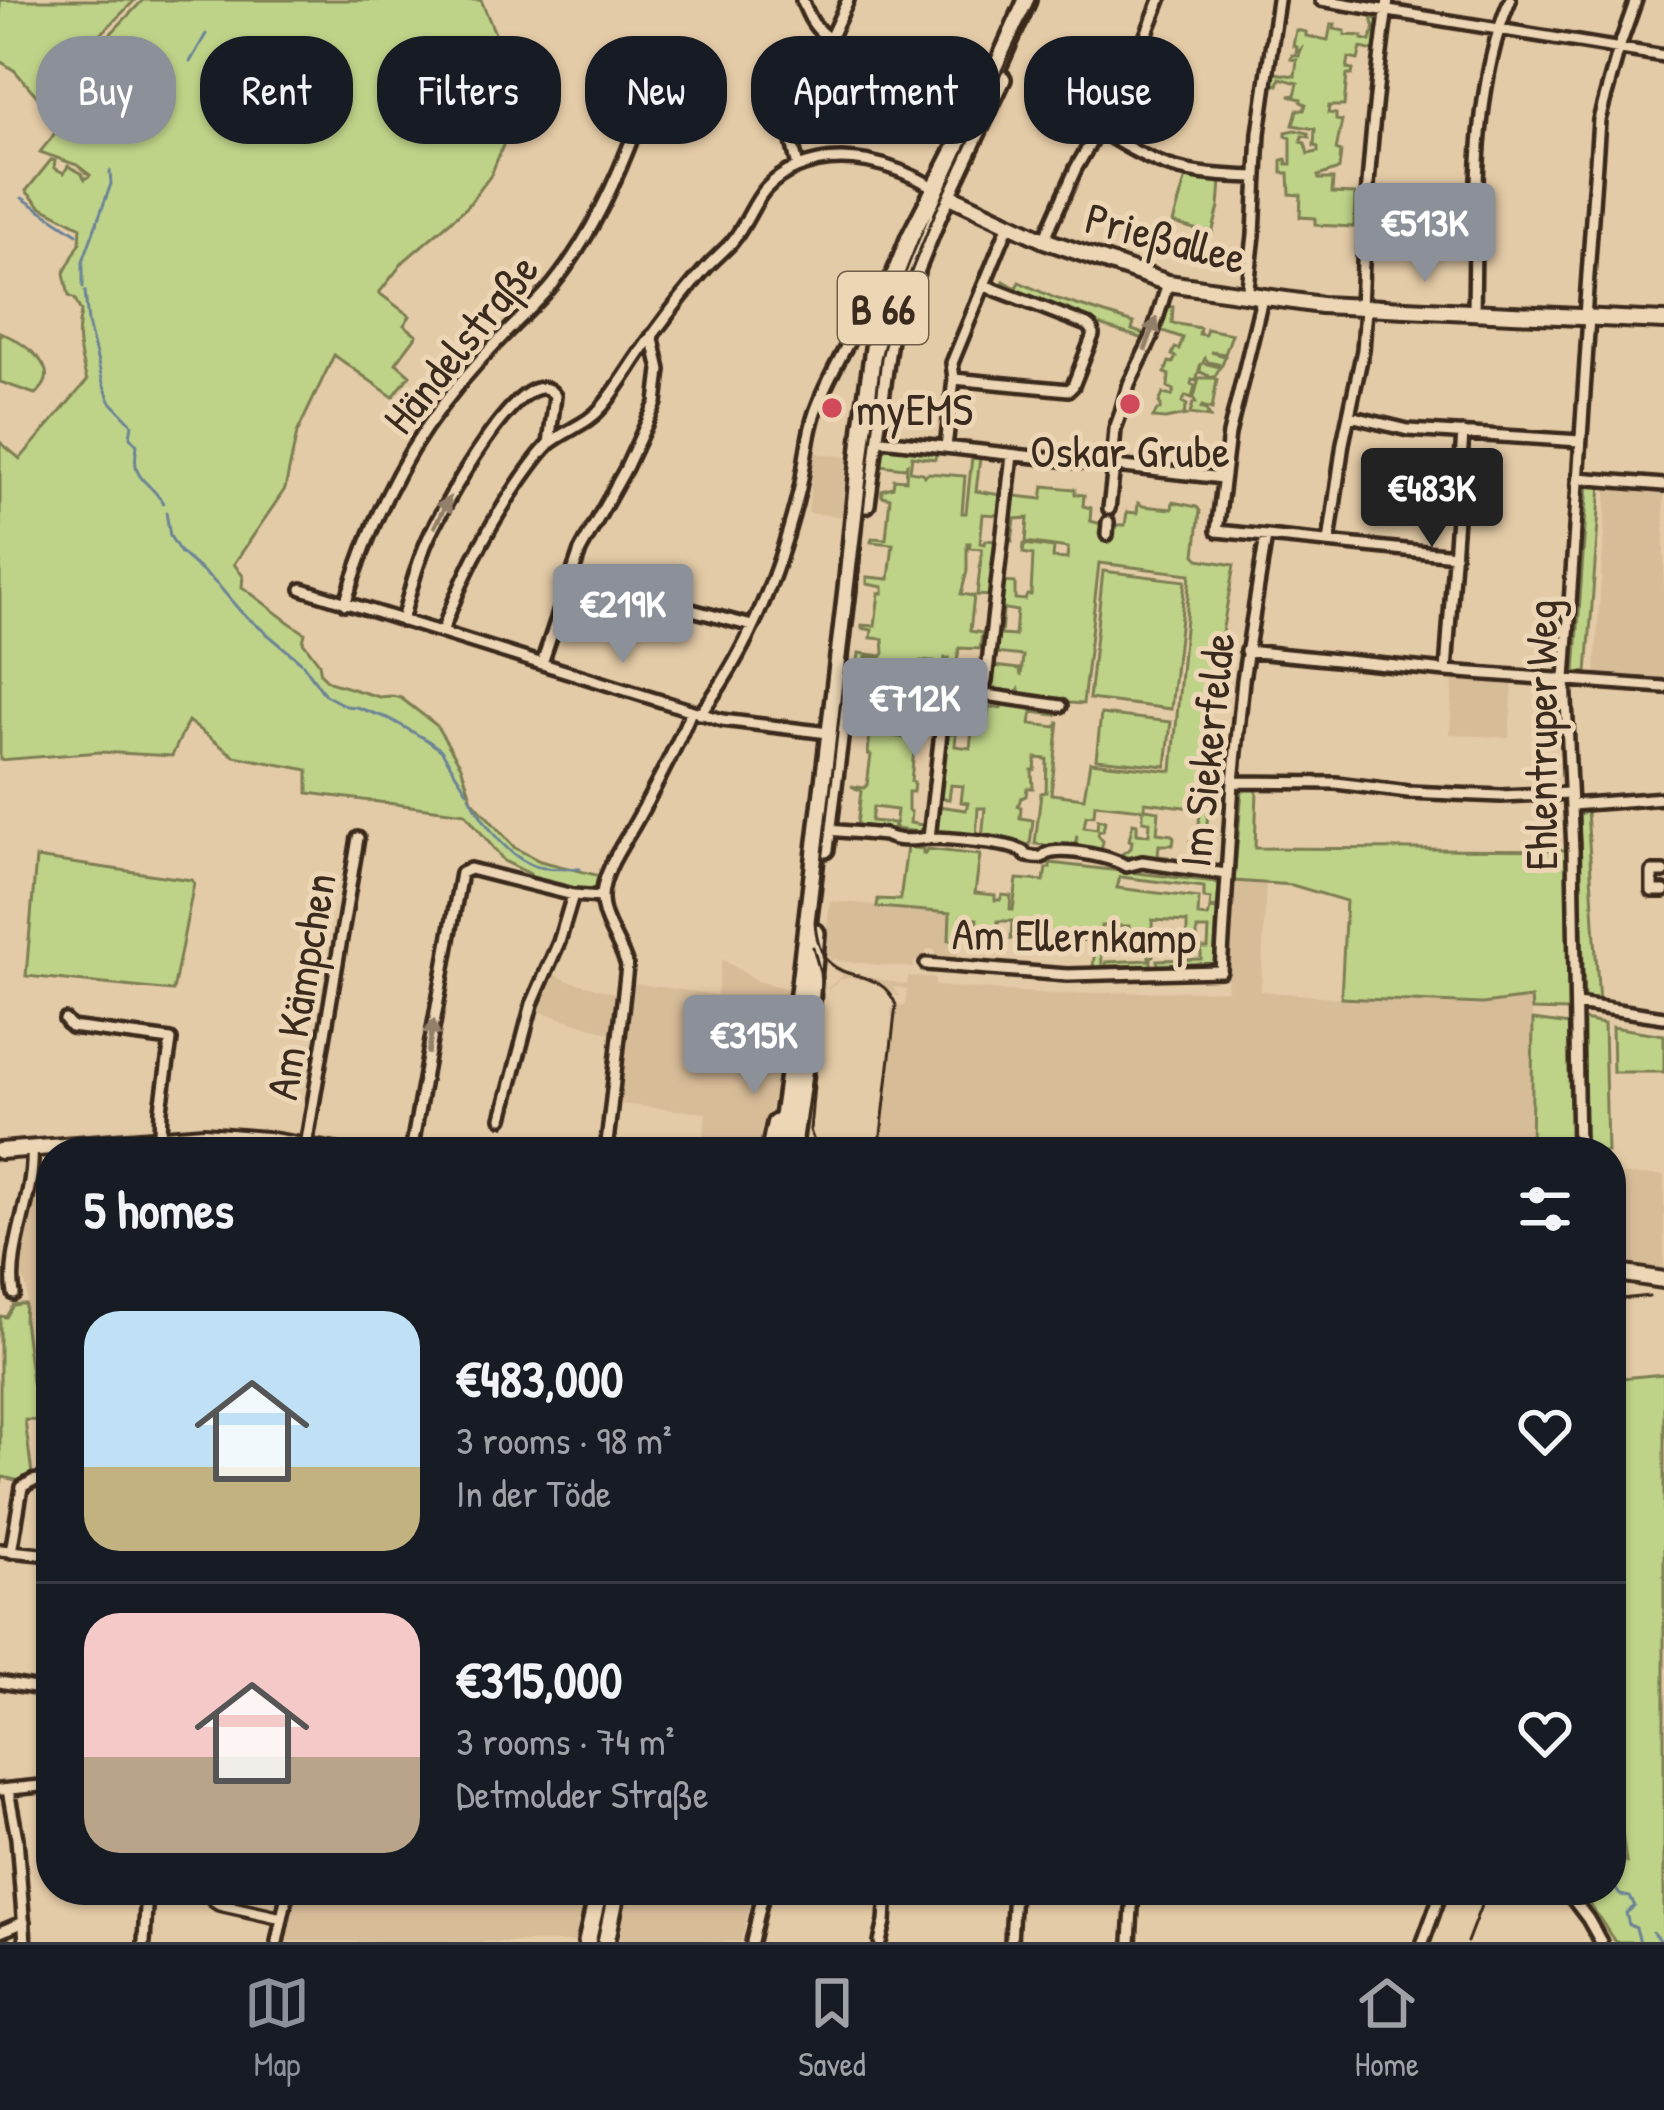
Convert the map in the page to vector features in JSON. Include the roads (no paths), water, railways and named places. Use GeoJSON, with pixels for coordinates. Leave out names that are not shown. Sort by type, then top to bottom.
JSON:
{"type":"FeatureCollection","features":[{"type":"Feature","properties":{"kind":"main road","name":"B 66"},"geometry":{"type":"LineString","coordinates":[[795,1137],[847,590],[867,438],[888,338],[942,191],[1027,0]]}},
{"type":"Feature","properties":{"kind":"main road","name":"B 66"},"geometry":{"type":"LineString","coordinates":[[942,191],[1038,0]]}},
{"type":"Feature","properties":{"kind":"main road","name":"B 66"},"geometry":{"type":"LineString","coordinates":[[776,1137],[846,675],[867,438]]}},
{"type":"Feature","properties":{"kind":"main road"},"geometry":{"type":"LineString","coordinates":[[587,1942],[596,1905]]}},
{"type":"Feature","properties":{"kind":"main road"},"geometry":{"type":"LineString","coordinates":[[610,1937],[615,1905]]}},
{"type":"Feature","properties":{"kind":"street"},"geometry":{"type":"LineString","coordinates":[[802,0],[810,19],[825,36]]}},
{"type":"Feature","properties":{"kind":"street"},"geometry":{"type":"LineString","coordinates":[[831,36],[848,0]]}},
{"type":"Feature","properties":{"kind":"street"},"geometry":{"type":"LineString","coordinates":[[1146,36],[1160,0]]}},
{"type":"Feature","properties":{"kind":"street"},"geometry":{"type":"LineString","coordinates":[[1278,0],[1259,133],[1254,297],[1217,531],[1455,555]]}},
{"type":"Feature","properties":{"kind":"street"},"geometry":{"type":"LineString","coordinates":[[1322,0],[1387,5],[1664,56]]}},
{"type":"Feature","properties":{"kind":"street"},"geometry":{"type":"LineString","coordinates":[[1474,312],[1477,176],[1484,110],[1498,28],[1510,0]]}},
{"type":"Feature","properties":{"kind":"street","name":"Ehlentruper Weg"},"geometry":{"type":"LineString","coordinates":[[1578,1137],[1565,679],[1599,120],[1636,0]]}},
{"type":"Feature","properties":{"kind":"street"},"geometry":{"type":"LineString","coordinates":[[1329,542],[1363,350],[1367,166],[1387,5]]}},
{"type":"Feature","properties":{"kind":"street","name":"Händelstraße"},"geometry":{"type":"LineString","coordinates":[[345,604],[367,539],[403,465],[464,377],[533,307],[579,249],[619,173],[626,144]]}},
{"type":"Feature","properties":{"kind":"street"},"geometry":{"type":"LineString","coordinates":[[793,144],[798,167]]}},
{"type":"Feature","properties":{"kind":"street"},"geometry":{"type":"LineString","coordinates":[[1044,240],[1091,144]]}},
{"type":"Feature","properties":{"kind":"street"},"geometry":{"type":"LineString","coordinates":[[1121,144],[1170,168],[1256,177]]}},
{"type":"Feature","properties":{"kind":"street"},"geometry":{"type":"LineString","coordinates":[[442,632],[460,583],[522,477],[549,444],[600,410],[652,335],[734,239],[758,196],[778,178],[819,162],[859,159],[894,167],[942,191]]}},
{"type":"Feature","properties":{"kind":"street","name":"Prießallee"},"geometry":{"type":"LineString","coordinates":[[942,191],[1044,240],[1168,283],[1363,308],[1664,322]]}},
{"type":"Feature","properties":{"kind":"street"},"geometry":{"type":"LineString","coordinates":[[946,447],[952,363],[1009,224]]}},
{"type":"Feature","properties":{"kind":"street"},"geometry":{"type":"LineString","coordinates":[[1109,509],[1115,429],[1168,283]]}},
{"type":"Feature","properties":{"kind":"street"},"geometry":{"type":"LineString","coordinates":[[954,379],[1069,390],[1093,335],[1090,327],[984,285]]}},
{"type":"Feature","properties":{"kind":"street"},"geometry":{"type":"LineString","coordinates":[[608,1137],[627,966],[602,898],[611,868],[696,712],[725,681],[752,626],[799,493],[815,413],[854,332]]}},
{"type":"Feature","properties":{"kind":"street"},"geometry":{"type":"LineString","coordinates":[[542,663],[580,551],[656,403],[660,370],[652,335]]}},
{"type":"Feature","properties":{"kind":"street"},"geometry":{"type":"LineString","coordinates":[[401,621],[416,568],[458,480],[500,422],[530,390],[546,386],[555,396],[549,444]]}},
{"type":"Feature","properties":{"kind":"street"},"geometry":{"type":"LineString","coordinates":[[1350,416],[1408,430],[1580,441]]}},
{"type":"Feature","properties":{"kind":"street"},"geometry":{"type":"LineString","coordinates":[[1446,670],[1463,433]]}},
{"type":"Feature","properties":{"kind":"street"},"geometry":{"type":"LineString","coordinates":[[867,438],[1223,478]]}},
{"type":"Feature","properties":{"kind":"street"},"geometry":{"type":"LineString","coordinates":[[982,690],[1012,454]]}},
{"type":"Feature","properties":{"kind":"street"},"geometry":{"type":"LineString","coordinates":[[1578,478],[1664,484]]}},
{"type":"Feature","properties":{"kind":"street","name":"Im Siekerfelde"},"geometry":{"type":"LineString","coordinates":[[1221,971],[1233,782],[1263,536]]}},
{"type":"Feature","properties":{"kind":"street"},"geometry":{"type":"LineString","coordinates":[[571,578],[752,626]]}},
{"type":"Feature","properties":{"kind":"street"},"geometry":{"type":"LineString","coordinates":[[302,589],[696,712],[753,725],[834,734]]}},
{"type":"Feature","properties":{"kind":"street"},"geometry":{"type":"LineString","coordinates":[[1246,651],[1664,687]]}},
{"type":"Feature","properties":{"kind":"street"},"geometry":{"type":"LineString","coordinates":[[846,675],[982,690],[986,695],[1061,706]]}},
{"type":"Feature","properties":{"kind":"street"},"geometry":{"type":"LineString","coordinates":[[929,838],[946,688]]}},
{"type":"Feature","properties":{"kind":"street"},"geometry":{"type":"LineString","coordinates":[[1233,782],[1336,783],[1408,792],[1570,799],[1664,798]]}},
{"type":"Feature","properties":{"kind":"street"},"geometry":{"type":"LineString","coordinates":[[827,830],[1018,849],[1036,857],[1057,852],[1114,858],[1126,866],[1142,862],[1226,874]]}},
{"type":"Feature","properties":{"kind":"street","name":"Am Kämpchen"},"geometry":{"type":"LineString","coordinates":[[308,1137],[358,838]]}},
{"type":"Feature","properties":{"kind":"street"},"geometry":{"type":"LineString","coordinates":[[414,1137],[464,869],[573,896],[602,898]]}},
{"type":"Feature","properties":{"kind":"street"},"geometry":{"type":"LineString","coordinates":[[1664,872],[1652,872],[1652,891],[1664,891]]}},
{"type":"Feature","properties":{"kind":"street"},"geometry":{"type":"LineString","coordinates":[[502,1118],[532,1004],[573,896]]}},
{"type":"Feature","properties":{"kind":"street","name":"Am Ellernkamp"},"geometry":{"type":"LineString","coordinates":[[926,964],[1067,976],[1221,971]]}},
{"type":"Feature","properties":{"kind":"street"},"geometry":{"type":"LineString","coordinates":[[1577,1004],[1664,1017]]}},
{"type":"Feature","properties":{"kind":"street"},"geometry":{"type":"LineString","coordinates":[[65,1020],[71,1027],[169,1037],[160,1136]]}},
{"type":"Feature","properties":{"kind":"street"},"geometry":{"type":"LineString","coordinates":[[151,1137],[223,1137]]}},
{"type":"Feature","properties":{"kind":"street"},"geometry":{"type":"LineString","coordinates":[[14,1294],[13,1272],[33,1175],[32,1150]]}},
{"type":"Feature","properties":{"kind":"street"},"geometry":{"type":"LineString","coordinates":[[0,1151],[36,1150]]}},
{"type":"Feature","properties":{"kind":"street"},"geometry":{"type":"LineString","coordinates":[[1626,1274],[1664,1280]]}},
{"type":"Feature","properties":{"kind":"street"},"geometry":{"type":"LineString","coordinates":[[36,1480],[22,1487],[5,1551],[36,1554]]}},
{"type":"Feature","properties":{"kind":"street"},"geometry":{"type":"LineString","coordinates":[[0,1682],[36,1688]]}},
{"type":"Feature","properties":{"kind":"street"},"geometry":{"type":"LineString","coordinates":[[26,1942],[17,1838],[4,1790],[36,1787]]}},
{"type":"Feature","properties":{"kind":"street"},"geometry":{"type":"LineString","coordinates":[[144,1942],[146,1905]]}},
{"type":"Feature","properties":{"kind":"street"},"geometry":{"type":"LineString","coordinates":[[224,1905],[282,1918]]}},
{"type":"Feature","properties":{"kind":"street"},"geometry":{"type":"LineString","coordinates":[[277,1942],[285,1905]]}},
{"type":"Feature","properties":{"kind":"street"},"geometry":{"type":"LineString","coordinates":[[752,1942],[761,1905]]}},
{"type":"Feature","properties":{"kind":"street"},"geometry":{"type":"LineString","coordinates":[[880,1942],[886,1905]]}},
{"type":"Feature","properties":{"kind":"street"},"geometry":{"type":"LineString","coordinates":[[1011,1942],[1013,1905]]}},
{"type":"Feature","properties":{"kind":"street"},"geometry":{"type":"LineString","coordinates":[[1130,1942],[1132,1905]]}},
{"type":"Feature","properties":{"kind":"street"},"geometry":{"type":"LineString","coordinates":[[1423,1942],[1437,1905]]}},
{"type":"Feature","properties":{"kind":"street"},"geometry":{"type":"LineString","coordinates":[[1577,1905],[1601,1942]]}},
{"type":"Feature","properties":{"kind":"street"},"geometry":{"type":"LineString","coordinates":[[0,1932],[24,1922]]}},
{"type":"Feature","properties":{"kind":"waterway"},"geometry":{"type":"LineString","coordinates":[[190,62],[206,34]]}},
{"type":"Feature","properties":{"kind":"waterway"},"geometry":{"type":"LineString","coordinates":[[83,287],[83,261],[111,184],[110,171]]}},
{"type":"Feature","properties":{"kind":"waterway"},"geometry":{"type":"LineString","coordinates":[[22,198],[77,234]]}},
{"type":"Feature","properties":{"kind":"waterway"},"geometry":{"type":"LineString","coordinates":[[85,291],[103,383],[110,401],[132,424],[138,473],[163,503]]}},
{"type":"Feature","properties":{"kind":"waterway"},"geometry":{"type":"LineString","coordinates":[[166,512],[170,536],[180,552],[302,663],[325,695],[390,719],[427,740],[441,750],[467,791]]}},
{"type":"Feature","properties":{"kind":"waterway"},"geometry":{"type":"LineString","coordinates":[[469,796],[495,835],[520,859],[541,868],[580,869]]}},
{"type":"Feature","properties":{"kind":"waterway"},"geometry":{"type":"LineString","coordinates":[[1626,1896],[1635,1906],[1626,1913],[1640,1942]]}},
{"type":"Feature","properties":{"kind":"waterway"},"geometry":{"type":"LineString","coordinates":[[1653,1932],[1662,1942]]}},
{"type":"Feature","properties":{"kind":"tram line"},"geometry":{"type":"LineString","coordinates":[[879,1137],[896,1005],[876,982],[838,969],[827,960],[815,922],[881,358],[890,323],[935,213],[1035,0]]}},
{"type":"Feature","properties":{"kind":"tram line"},"geometry":{"type":"LineString","coordinates":[[812,1137],[822,995],[813,947]]}},
{"type":"Feature","properties":{"kind":"tram line"},"geometry":{"type":"LineString","coordinates":[[1626,1298],[1649,1296]]}},
{"type":"Feature","properties":{"kind":"tram line"},"geometry":{"type":"LineString","coordinates":[[1467,1942],[1481,1905]]}},
{"type":"Feature","properties":{"kind":"place","name":"Oskar Grube"},"geometry":{"type":"Point","coordinates":[1130,404]}},
{"type":"Feature","properties":{"kind":"place","name":"myEMS"},"geometry":{"type":"Point","coordinates":[832,408]}}]}
